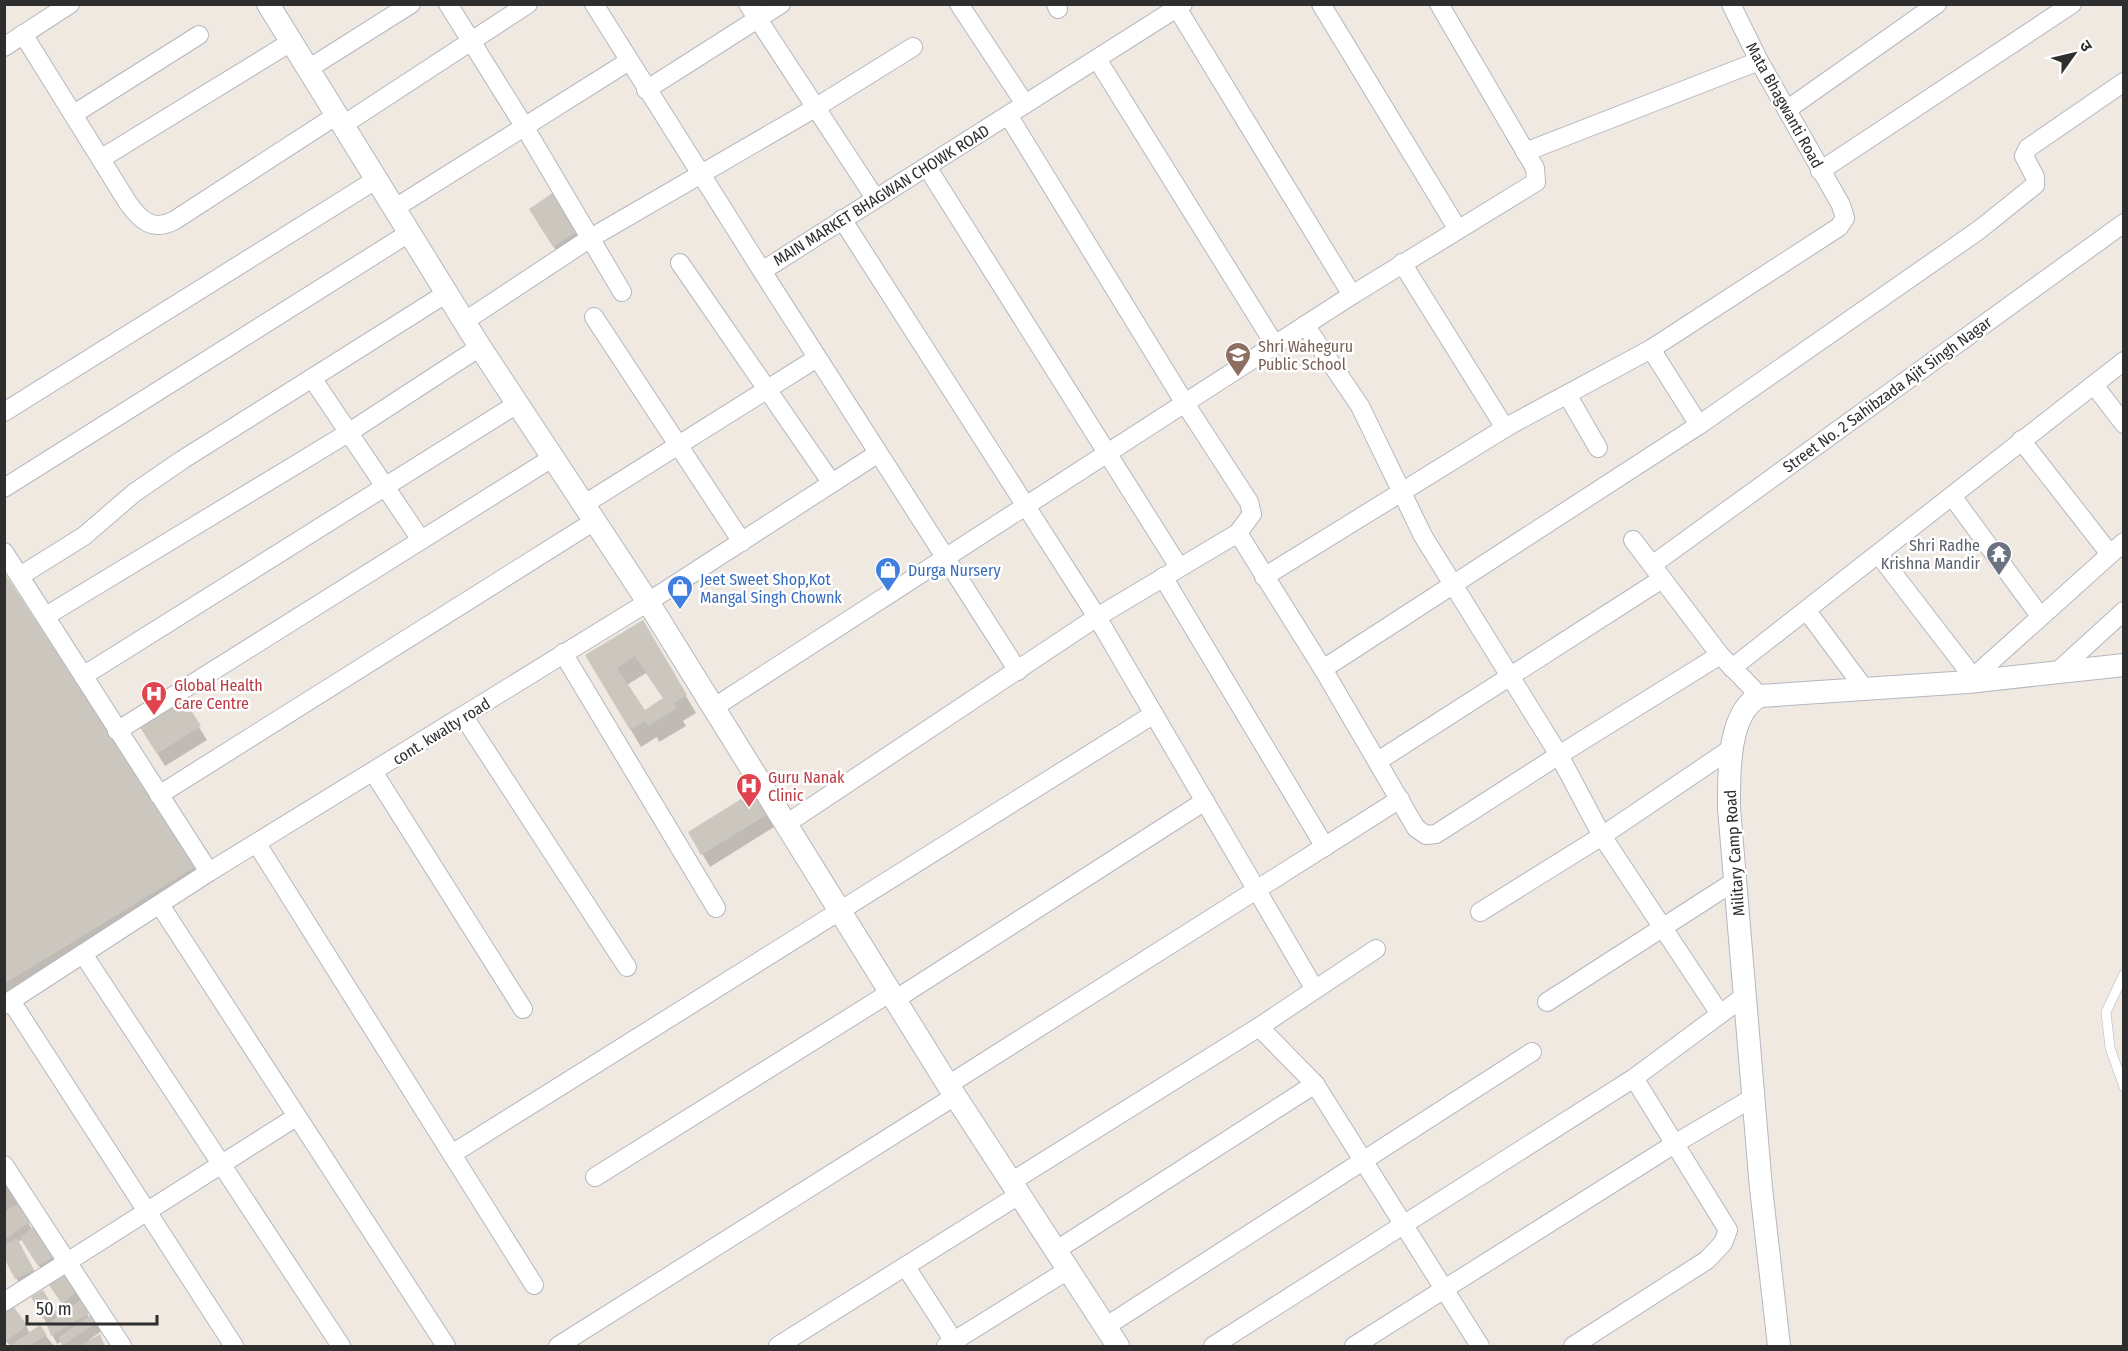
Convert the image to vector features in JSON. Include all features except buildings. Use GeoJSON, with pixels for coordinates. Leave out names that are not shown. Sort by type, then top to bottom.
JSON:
{"type":"FeatureCollection","features":[{"type":"Feature","properties":{"kind":"street"},"geometry":{"type":"LineString","coordinates":[[4,47],[70,4]]}},
{"type":"Feature","properties":{"kind":"street"},"geometry":{"type":"LineString","coordinates":[[308,69],[411,4]]}},
{"type":"Feature","properties":{"kind":"street"},"geometry":{"type":"LineString","coordinates":[[447,4],[524,126],[622,292]]}},
{"type":"Feature","properties":{"kind":"street"},"geometry":{"type":"LineString","coordinates":[[23,34],[139,219],[161,226],[175,220],[471,42],[528,4]]}},
{"type":"Feature","properties":{"kind":"street"},"geometry":{"type":"LineString","coordinates":[[594,4],[699,176],[762,271]]}},
{"type":"Feature","properties":{"kind":"street"},"geometry":{"type":"LineString","coordinates":[[748,4],[875,198]]}},
{"type":"Feature","properties":{"kind":"street"},"geometry":{"type":"LineString","coordinates":[[646,90],[782,4]]}},
{"type":"Feature","properties":{"kind":"street"},"geometry":{"type":"LineString","coordinates":[[959,4],[1025,104]]}},
{"type":"Feature","properties":{"kind":"street"},"geometry":{"type":"LineString","coordinates":[[1321,4],[1457,228]]}},
{"type":"Feature","properties":{"kind":"street"},"geometry":{"type":"LineString","coordinates":[[713,708],[1024,505],[1186,405],[1402,263],[1536,182],[1538,175],[1439,4]]}},
{"type":"Feature","properties":{"kind":"street","name":"Mata Bhagwanti Road"},"geometry":{"type":"LineString","coordinates":[[1651,349],[1834,231],[1845,218],[1841,205],[1759,60],[1731,4]]}},
{"type":"Feature","properties":{"kind":"street"},"geometry":{"type":"LineString","coordinates":[[1788,110],[1937,4]]}},
{"type":"Feature","properties":{"kind":"street"},"geometry":{"type":"LineString","coordinates":[[1820,171],[2072,4]]}},
{"type":"Feature","properties":{"kind":"street"},"geometry":{"type":"LineString","coordinates":[[1180,6],[1352,295]]}},
{"type":"Feature","properties":{"kind":"street","name":"MAIN MARKET BHAGWAN CHOWK ROAD"},"geometry":{"type":"LineString","coordinates":[[1018,671],[943,558],[762,271],[1180,6]]}},
{"type":"Feature","properties":{"kind":"street"},"geometry":{"type":"LineString","coordinates":[[274,7],[291,42],[480,347],[648,602],[1109,1340],[1364,1162],[1532,1052]]}},
{"type":"Feature","properties":{"kind":"street"},"geometry":{"type":"LineString","coordinates":[[74,114],[199,35]]}},
{"type":"Feature","properties":{"kind":"street"},"geometry":{"type":"LineString","coordinates":[[102,158],[291,42]]}},
{"type":"Feature","properties":{"kind":"street"},"geometry":{"type":"LineString","coordinates":[[465,321],[589,239],[815,108],[913,47]]}},
{"type":"Feature","properties":{"kind":"street"},"geometry":{"type":"LineString","coordinates":[[1097,59],[1275,345]]}},
{"type":"Feature","properties":{"kind":"street"},"geometry":{"type":"LineString","coordinates":[[1525,152],[1759,60]]}},
{"type":"Feature","properties":{"kind":"street"},"geometry":{"type":"LineString","coordinates":[[395,208],[629,61]]}},
{"type":"Feature","properties":{"kind":"street"},"geometry":{"type":"LineString","coordinates":[[1323,669],[1699,425],[2023,198],[2032,190],[2036,181],[2024,156],[2025,152],[2080,111],[2120,91]]}},
{"type":"Feature","properties":{"kind":"street"},"geometry":{"type":"LineString","coordinates":[[786,824],[1097,617],[1238,533],[1252,514],[1249,502],[1186,405],[1008,115]]}},
{"type":"Feature","properties":{"kind":"street"},"geometry":{"type":"LineString","coordinates":[[927,167],[1179,567]]}},
{"type":"Feature","properties":{"kind":"street"},"geometry":{"type":"LineString","coordinates":[[4,412],[377,179]]}},
{"type":"Feature","properties":{"kind":"street"},"geometry":{"type":"LineString","coordinates":[[842,219],[1097,617],[1314,988]]}},
{"type":"Feature","properties":{"kind":"street","name":"Street No. 2 Sahibzada Ajit Singh Nagar"},"geometry":{"type":"LineString","coordinates":[[1378,761],[1509,678],[1657,572],[2124,223]]}},
{"type":"Feature","properties":{"kind":"street"},"geometry":{"type":"LineString","coordinates":[[4,488],[409,233]]}},
{"type":"Feature","properties":{"kind":"street"},"geometry":{"type":"LineString","coordinates":[[681,263],[831,482]]}},
{"type":"Feature","properties":{"kind":"street"},"geometry":{"type":"LineString","coordinates":[[1402,263],[1505,428]]}},
{"type":"Feature","properties":{"kind":"street"},"geometry":{"type":"LineString","coordinates":[[20,576],[84,536],[134,493],[182,460],[447,293]]}},
{"type":"Feature","properties":{"kind":"street"},"geometry":{"type":"LineString","coordinates":[[594,317],[742,542]]}},
{"type":"Feature","properties":{"kind":"street"},"geometry":{"type":"LineString","coordinates":[[1305,325],[1374,431],[1401,495],[1509,678],[1558,755],[1602,836],[1720,1014]]}},
{"type":"Feature","properties":{"kind":"street"},"geometry":{"type":"LineString","coordinates":[[46,616],[348,433],[480,347]]}},
{"type":"Feature","properties":{"kind":"street"},"geometry":{"type":"LineString","coordinates":[[1264,577],[1401,495],[1505,428],[1568,396],[1651,349],[1699,425]]}},
{"type":"Feature","properties":{"kind":"street"},"geometry":{"type":"LineString","coordinates":[[159,795],[588,514],[681,446],[817,358]]}},
{"type":"Feature","properties":{"kind":"street"},"geometry":{"type":"LineString","coordinates":[[1238,533],[1323,669],[1416,828],[1426,835],[1436,834],[1558,755],[1726,661],[1807,611],[2124,361]]}},
{"type":"Feature","properties":{"kind":"street"},"geometry":{"type":"LineString","coordinates":[[312,378],[421,540]]}},
{"type":"Feature","properties":{"kind":"street"},"geometry":{"type":"LineString","coordinates":[[2094,385],[2124,424]]}},
{"type":"Feature","properties":{"kind":"street"},"geometry":{"type":"LineString","coordinates":[[1568,396],[1598,448]]}},
{"type":"Feature","properties":{"kind":"street"},"geometry":{"type":"LineString","coordinates":[[83,676],[517,404]]}},
{"type":"Feature","properties":{"kind":"street"},"geometry":{"type":"LineString","coordinates":[[1971,680],[2117,548],[2021,440]]}},
{"type":"Feature","properties":{"kind":"street","name":"cont. kwalty road"},"geometry":{"type":"LineString","coordinates":[[8,1003],[209,872],[374,773],[648,602],[877,454]]}},
{"type":"Feature","properties":{"kind":"street"},"geometry":{"type":"LineString","coordinates":[[117,731],[552,458]]}},
{"type":"Feature","properties":{"kind":"street"},"geometry":{"type":"LineString","coordinates":[[1952,496],[2040,616]]}},
{"type":"Feature","properties":{"kind":"street"},"geometry":{"type":"LineString","coordinates":[[1633,540],[1726,661],[1760,696],[2056,673],[2124,665]]}},
{"type":"Feature","properties":{"kind":"street"},"geometry":{"type":"LineString","coordinates":[[4,552],[209,872]]}},
{"type":"Feature","properties":{"kind":"street"},"geometry":{"type":"LineString","coordinates":[[1878,555],[1971,680]]}},
{"type":"Feature","properties":{"kind":"street"},"geometry":{"type":"LineString","coordinates":[[1163,577],[1324,847]]}},
{"type":"Feature","properties":{"kind":"street"},"geometry":{"type":"LineString","coordinates":[[1807,611],[1864,688]]}},
{"type":"Feature","properties":{"kind":"street"},"geometry":{"type":"LineString","coordinates":[[2056,673],[2124,611]]}},
{"type":"Feature","properties":{"kind":"street"},"geometry":{"type":"LineString","coordinates":[[563,653],[716,908]]}},
{"type":"Feature","properties":{"kind":"street","name":"Military Camp Road"},"geometry":{"type":"LineString","coordinates":[[1760,696],[1745,708],[1732,748],[1729,808],[1761,1188],[1779,1347]]}},
{"type":"Feature","properties":{"kind":"street"},"geometry":{"type":"LineString","coordinates":[[452,1154],[1154,714]]}},
{"type":"Feature","properties":{"kind":"street"},"geometry":{"type":"LineString","coordinates":[[464,717],[627,967]]}},
{"type":"Feature","properties":{"kind":"street"},"geometry":{"type":"LineString","coordinates":[[1480,912],[1602,836],[1732,748]]}},
{"type":"Feature","properties":{"kind":"street"},"geometry":{"type":"LineString","coordinates":[[374,773],[523,1009]]}},
{"type":"Feature","properties":{"kind":"street"},"geometry":{"type":"LineString","coordinates":[[558,1347],[1256,890],[1400,800]]}},
{"type":"Feature","properties":{"kind":"street"},"geometry":{"type":"LineString","coordinates":[[595,1177],[1205,801]]}},
{"type":"Feature","properties":{"kind":"street"},"geometry":{"type":"LineString","coordinates":[[257,844],[534,1285]]}},
{"type":"Feature","properties":{"kind":"street"},"geometry":{"type":"LineString","coordinates":[[1547,1002],[1735,881]]}},
{"type":"Feature","properties":{"kind":"street"},"geometry":{"type":"LineString","coordinates":[[160,905],[446,1347]]}},
{"type":"Feature","properties":{"kind":"street"},"geometry":{"type":"LineString","coordinates":[[778,1347],[906,1266],[1015,1189],[1314,988],[1376,949]]}},
{"type":"Feature","properties":{"kind":"street"},"geometry":{"type":"LineString","coordinates":[[83,954],[340,1347]]}},
{"type":"Feature","properties":{"kind":"street"},"geometry":{"type":"LineString","coordinates":[[1213,1347],[1634,1078],[1738,1001]]}},
{"type":"Feature","properties":{"kind":"street"},"geometry":{"type":"LineString","coordinates":[[8,1003],[234,1347]]}},
{"type":"Feature","properties":{"kind":"street"},"geometry":{"type":"LineString","coordinates":[[1259,1027],[1315,1084],[1480,1347]]}},
{"type":"Feature","properties":{"kind":"street"},"geometry":{"type":"LineString","coordinates":[[1573,1347],[1707,1260],[1724,1243],[1728,1230],[1634,1078]]}},
{"type":"Feature","properties":{"kind":"street"},"geometry":{"type":"LineString","coordinates":[[906,1266],[952,1345],[1061,1261],[1315,1084]]}},
{"type":"Feature","properties":{"kind":"street"},"geometry":{"type":"LineString","coordinates":[[1354,1347],[1676,1143],[1754,1097]]}},
{"type":"Feature","properties":{"kind":"street"},"geometry":{"type":"LineString","coordinates":[[4,1302],[296,1117]]}},
{"type":"Feature","properties":{"kind":"street"},"geometry":{"type":"LineString","coordinates":[[4,1165],[122,1347]]}},
{"type":"Feature","properties":{"kind":"lane"},"geometry":{"type":"LineString","coordinates":[[2124,974],[2106,1012],[2110,1048],[2124,1087]]}},
{"type":"Feature","properties":{"kind":"place","name":"Shri Waheguru Public School"},"geometry":{"type":"Point","coordinates":[1238,378]}},
{"type":"Feature","properties":{"kind":"place","name":"Shri Radhe Krishna Mandir"},"geometry":{"type":"Point","coordinates":[1999,577]}},
{"type":"Feature","properties":{"kind":"place","name":"Durga Nursery"},"geometry":{"type":"Point","coordinates":[888,593]}},
{"type":"Feature","properties":{"kind":"place","name":"Jeet Sweet Shop,Kot Mangal Singh Chownk"},"geometry":{"type":"Point","coordinates":[680,611]}},
{"type":"Feature","properties":{"kind":"place","name":"Global Health Care Centre"},"geometry":{"type":"Point","coordinates":[154,717]}},
{"type":"Feature","properties":{"kind":"place","name":"Guru Nanak Clinic"},"geometry":{"type":"Point","coordinates":[749,809]}}]}
